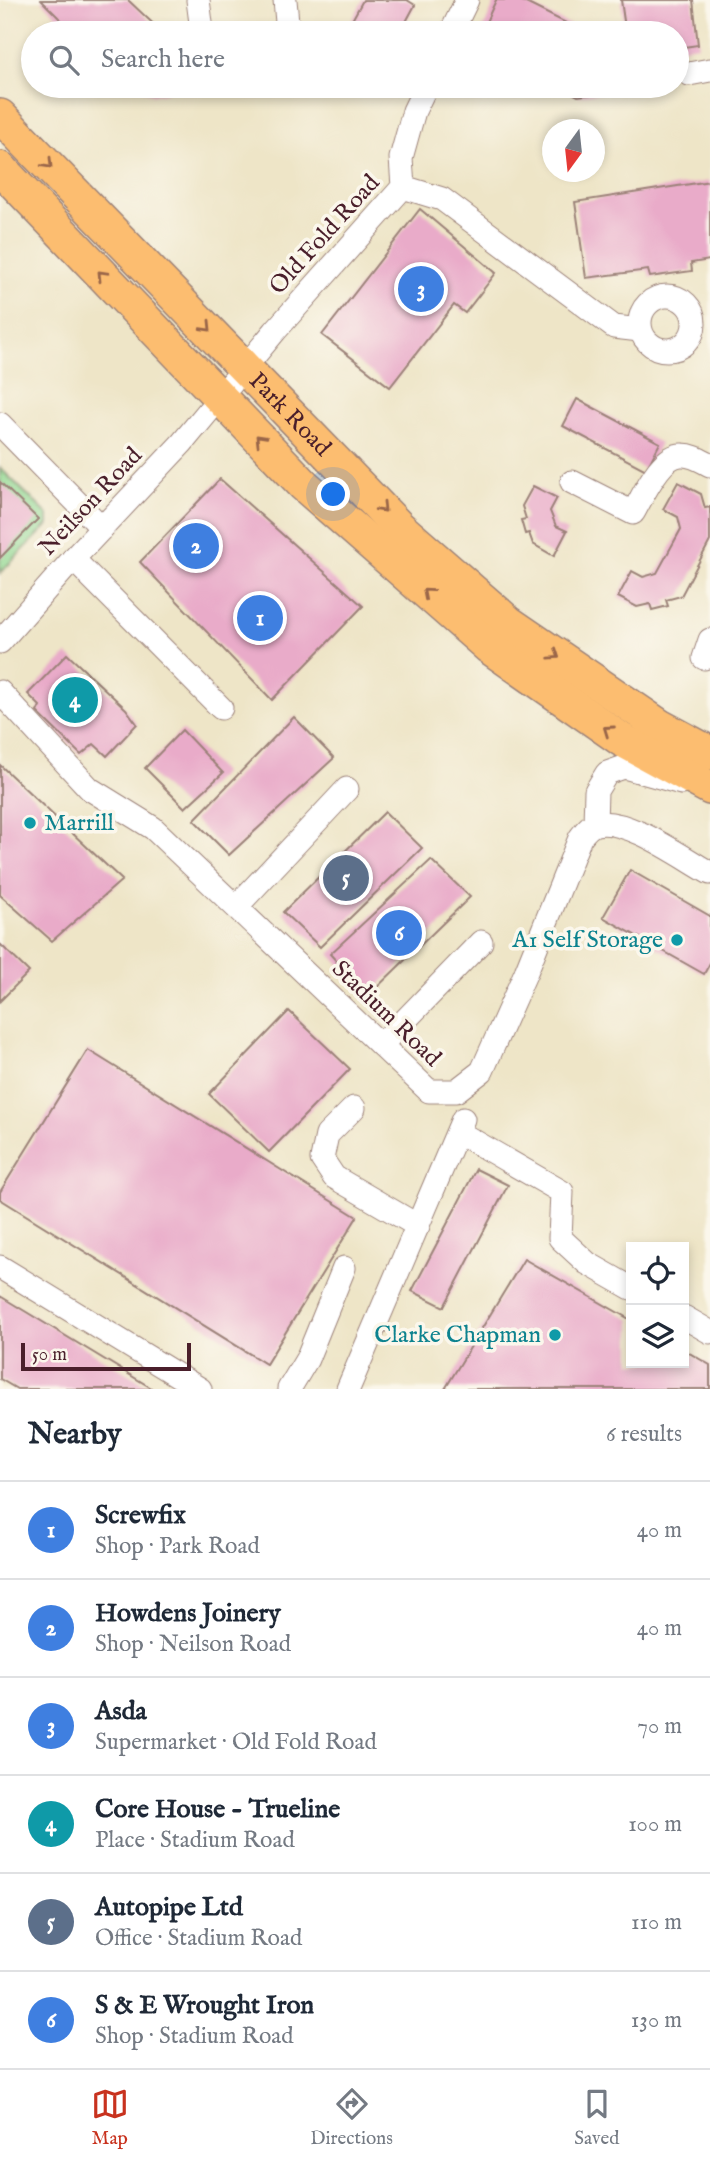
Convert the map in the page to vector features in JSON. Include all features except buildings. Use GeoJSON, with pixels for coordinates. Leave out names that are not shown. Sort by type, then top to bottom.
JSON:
{"type":"FeatureCollection","features":[{"type":"Feature","properties":{"kind":"highway","name":"Park Road"},"geometry":{"type":"LineString","coordinates":[[0,116],[400,527],[508,622],[660,726],[710,753]]}},
{"type":"Feature","properties":{"kind":"highway","name":"Park Road"},"geometry":{"type":"LineString","coordinates":[[0,168],[304,485],[489,646],[622,740],[707,787]]}},
{"type":"Feature","properties":{"kind":"street"},"geometry":{"type":"LineString","coordinates":[[198,0],[201,21]]}},
{"type":"Feature","properties":{"kind":"street"},"geometry":{"type":"LineString","coordinates":[[285,0],[287,21]]}},
{"type":"Feature","properties":{"kind":"street"},"geometry":{"type":"LineString","coordinates":[[457,21],[467,0]]}},
{"type":"Feature","properties":{"kind":"street","name":"Old Fold Road"},"geometry":{"type":"LineString","coordinates":[[219,397],[403,187],[401,158],[420,98]]}},
{"type":"Feature","properties":{"kind":"street"},"geometry":{"type":"LineString","coordinates":[[403,187],[442,199],[525,268],[614,327],[640,330]]}},
{"type":"Feature","properties":{"kind":"street","name":"Neilson Road"},"geometry":{"type":"LineString","coordinates":[[0,642],[182,443],[219,397]]}},
{"type":"Feature","properties":{"kind":"street"},"geometry":{"type":"LineString","coordinates":[[0,424],[102,528]]}},
{"type":"Feature","properties":{"kind":"street"},"geometry":{"type":"LineString","coordinates":[[572,482],[633,513],[659,470],[672,457],[686,455],[710,465]]}},
{"type":"Feature","properties":{"kind":"street"},"geometry":{"type":"LineString","coordinates":[[74,559],[221,708]]}},
{"type":"Feature","properties":{"kind":"street","name":"Stadium Road"},"geometry":{"type":"LineString","coordinates":[[0,692],[90,789],[153,828],[429,1091],[456,1091],[482,1071],[526,972],[580,838],[594,824]]}},
{"type":"Feature","properties":{"kind":"street"},"geometry":{"type":"LineString","coordinates":[[707,787],[674,782],[624,767],[607,772],[596,791],[594,824],[611,824],[634,831],[710,873]]}},
{"type":"Feature","properties":{"kind":"street"},"geometry":{"type":"LineString","coordinates":[[237,906],[347,789]]}},
{"type":"Feature","properties":{"kind":"street"},"geometry":{"type":"LineString","coordinates":[[381,1045],[481,942]]}},
{"type":"Feature","properties":{"kind":"street"},"geometry":{"type":"LineString","coordinates":[[354,1108],[327,1135],[322,1159],[334,1177],[418,1226]]}},
{"type":"Feature","properties":{"kind":"street"},"geometry":{"type":"LineString","coordinates":[[348,1389],[461,1126],[562,1192],[560,1238],[587,1263],[626,1285]]}},
{"type":"Feature","properties":{"kind":"street"},"geometry":{"type":"LineString","coordinates":[[0,1267],[200,1389]]}},
{"type":"Feature","properties":{"kind":"street"},"geometry":{"type":"LineString","coordinates":[[289,1389],[307,1359],[344,1268]]}},
{"type":"Feature","properties":{"kind":"street"},"geometry":{"type":"LineString","coordinates":[[689,1320],[710,1332]]}},
{"type":"Feature","properties":{"kind":"green space"},"geometry":{"type":"Polygon","coordinates":[[[0,468],[48,515],[48,525],[0,573],[0,468]]]}},
{"type":"Feature","properties":{"kind":"place","name":"Asda"},"geometry":{"type":"Point","coordinates":[421,289]}},
{"type":"Feature","properties":{"kind":"place","name":"Howdens Joinery"},"geometry":{"type":"Point","coordinates":[196,546]}},
{"type":"Feature","properties":{"kind":"place","name":"Screwfix"},"geometry":{"type":"Point","coordinates":[260,618]}},
{"type":"Feature","properties":{"kind":"place","name":"Core House - Trueline"},"geometry":{"type":"Point","coordinates":[75,700]}},
{"type":"Feature","properties":{"kind":"place","name":"Marrill"},"geometry":{"type":"Point","coordinates":[30,823]}},
{"type":"Feature","properties":{"kind":"place","name":"Autopipe Ltd"},"geometry":{"type":"Point","coordinates":[346,878]}},
{"type":"Feature","properties":{"kind":"place","name":"S & E Wrought Iron"},"geometry":{"type":"Point","coordinates":[399,933]}},
{"type":"Feature","properties":{"kind":"place","name":"A1 Self Storage"},"geometry":{"type":"Point","coordinates":[677,940]}},
{"type":"Feature","properties":{"kind":"place","name":"Clarke Chapman"},"geometry":{"type":"Point","coordinates":[555,1335]}}]}
